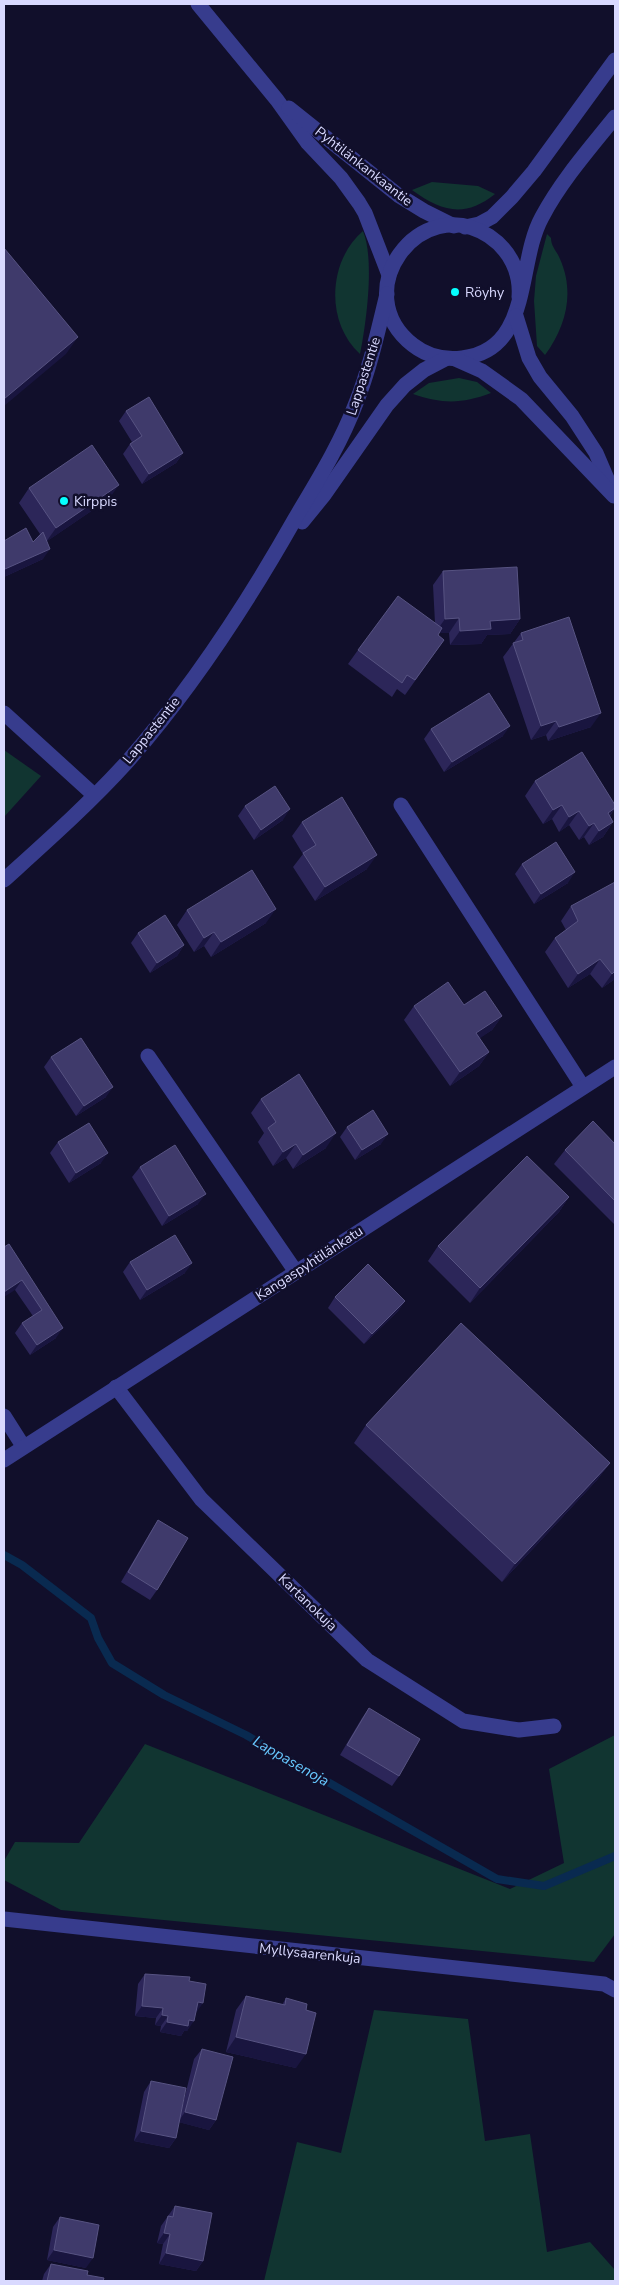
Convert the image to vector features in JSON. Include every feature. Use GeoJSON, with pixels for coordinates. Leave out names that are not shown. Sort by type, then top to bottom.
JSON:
{"type":"FeatureCollection","features":[{"type":"Feature","properties":{"kind":"street","name":"Pyhtilänkankaantie"},"geometry":{"type":"LineString","coordinates":[[198,4],[277,100],[307,142],[341,178],[359,203],[366,213],[389,276]]}},
{"type":"Feature","properties":{"kind":"street"},"geometry":{"type":"LineString","coordinates":[[615,60],[534,171],[512,197],[492,217],[479,224],[432,229],[413,239],[398,255],[389,276],[386,294],[390,314],[400,333],[407,341],[425,353],[450,359],[482,371],[521,399],[615,497]]}},
{"type":"Feature","properties":{"kind":"street","name":"Pyhtilänkankaantie"},"geometry":{"type":"LineString","coordinates":[[277,100],[317,129],[398,195],[424,211],[460,226]]}},
{"type":"Feature","properties":{"kind":"street"},"geometry":{"type":"LineString","coordinates":[[450,359],[474,356],[492,347],[506,333],[516,316],[528,258],[541,218],[562,185],[615,116]]}},
{"type":"Feature","properties":{"kind":"street"},"geometry":{"type":"LineString","coordinates":[[460,226],[490,236],[503,248],[516,271],[520,298]]}},
{"type":"Feature","properties":{"kind":"street","name":"Lappastentie"},"geometry":{"type":"LineString","coordinates":[[4,880],[127,762],[183,691],[273,558],[339,442],[357,403],[372,357],[386,294]]}},
{"type":"Feature","properties":{"kind":"street"},"geometry":{"type":"LineString","coordinates":[[516,316],[529,358],[540,377],[572,416],[596,453],[615,497]]}},
{"type":"Feature","properties":{"kind":"street","name":"Lappastentie"},"geometry":{"type":"LineString","coordinates":[[273,558],[324,495],[387,405],[405,385],[424,370],[450,359]]}},
{"type":"Feature","properties":{"kind":"street"},"geometry":{"type":"LineString","coordinates":[[4,713],[94,795]]}},
{"type":"Feature","properties":{"kind":"street"},"geometry":{"type":"LineString","coordinates":[[401,805],[583,1088]]}},
{"type":"Feature","properties":{"kind":"street"},"geometry":{"type":"LineString","coordinates":[[148,1056],[296,1272]]}},
{"type":"Feature","properties":{"kind":"street","name":"Kangaspyhtilänkatu"},"geometry":{"type":"LineString","coordinates":[[4,1460],[615,1067]]}},
{"type":"Feature","properties":{"kind":"street","name":"Kartanokuja"},"geometry":{"type":"LineString","coordinates":[[116,1387],[201,1499],[367,1660],[463,1721],[520,1730],[554,1726]]}},
{"type":"Feature","properties":{"kind":"street"},"geometry":{"type":"LineString","coordinates":[[4,1416],[23,1446]]}},
{"type":"Feature","properties":{"kind":"street","name":"Myllysaarenkuja"},"geometry":{"type":"LineString","coordinates":[[4,1920],[604,1984],[615,1990]]}},
{"type":"Feature","properties":{"kind":"green space"},"geometry":{"type":"Polygon","coordinates":[[[432,182],[478,186],[495,194],[474,207],[454,209],[433,203],[412,190],[432,182]]]}},
{"type":"Feature","properties":{"kind":"green space"},"geometry":{"type":"Polygon","coordinates":[[[363,231],[367,243],[369,275],[367,310],[360,354],[349,341],[341,326],[336,309],[335,292],[337,275],[343,258],[351,244],[363,231]]]}},
{"type":"Feature","properties":{"kind":"green space"},"geometry":{"type":"Polygon","coordinates":[[[547,234],[551,238],[565,272],[567,297],[563,321],[545,355],[537,346],[534,301],[536,276],[547,234]]]}},
{"type":"Feature","properties":{"kind":"green space"},"geometry":{"type":"Polygon","coordinates":[[[459,378],[477,382],[491,393],[461,401],[433,400],[413,394],[429,383],[459,378]]]}},
{"type":"Feature","properties":{"kind":"green space"},"geometry":{"type":"Polygon","coordinates":[[[4,750],[41,776],[4,817],[4,750]]]}},
{"type":"Feature","properties":{"kind":"green space"},"geometry":{"type":"Polygon","coordinates":[[[615,1735],[615,1934],[594,1962],[61,1910],[4,1880],[4,1861],[15,1842],[79,1843],[145,1744],[510,1889],[564,1863],[549,1769],[615,1735]]]}},
{"type":"Feature","properties":{"kind":"green space"},"geometry":{"type":"Polygon","coordinates":[[[374,2010],[468,2019],[485,2141],[530,2134],[547,2252],[590,2242],[615,2270],[615,2281],[264,2281],[297,2142],[341,2153],[374,2010]]]}},
{"type":"Feature","properties":{"kind":"building"},"geometry":{"type":"Polygon","coordinates":[[[4,248],[78,337],[4,399],[4,248]]]}},
{"type":"Feature","properties":{"kind":"building"},"geometry":{"type":"Polygon","coordinates":[[[149,397],[183,453],[149,474],[130,444],[142,436],[126,411],[149,397]]]}},
{"type":"Feature","properties":{"kind":"building","name":"Kirppis"},"geometry":{"type":"Polygon","coordinates":[[[92,445],[119,485],[56,528],[29,488],[92,445]]]}},
{"type":"Feature","properties":{"kind":"building"},"geometry":{"type":"Polygon","coordinates":[[[26,528],[33,542],[43,532],[50,549],[5,569],[4,541],[26,528]]]}},
{"type":"Feature","properties":{"kind":"building"},"geometry":{"type":"Polygon","coordinates":[[[517,567],[520,619],[490,621],[491,629],[460,631],[459,618],[445,619],[443,571],[517,567]]]}},
{"type":"Feature","properties":{"kind":"building"},"geometry":{"type":"Polygon","coordinates":[[[398,596],[442,628],[438,635],[444,640],[415,680],[407,675],[402,683],[358,650],[398,596]]]}},
{"type":"Feature","properties":{"kind":"building"},"geometry":{"type":"Polygon","coordinates":[[[569,617],[601,713],[559,727],[556,721],[541,726],[513,643],[523,640],[521,633],[569,617]]]}},
{"type":"Feature","properties":{"kind":"building"},"geometry":{"type":"Polygon","coordinates":[[[489,693],[510,726],[452,762],[431,729],[489,693]]]}},
{"type":"Feature","properties":{"kind":"building"},"geometry":{"type":"Polygon","coordinates":[[[582,752],[615,805],[615,808],[608,813],[613,822],[599,831],[594,823],[589,826],[579,811],[569,817],[562,805],[553,810],[535,781],[582,752]]]}},
{"type":"Feature","properties":{"kind":"building"},"geometry":{"type":"Polygon","coordinates":[[[275,786],[290,809],[261,830],[245,806],[275,786]]]}},
{"type":"Feature","properties":{"kind":"building"},"geometry":{"type":"Polygon","coordinates":[[[342,797],[377,855],[325,887],[303,853],[316,845],[302,822],[342,797]]]}},
{"type":"Feature","properties":{"kind":"building"},"geometry":{"type":"Polygon","coordinates":[[[556,842],[575,872],[541,894],[522,864],[556,842]]]}},
{"type":"Feature","properties":{"kind":"building"},"geometry":{"type":"Polygon","coordinates":[[[252,870],[276,909],[221,942],[214,932],[204,938],[187,910],[252,870]]]}},
{"type":"Feature","properties":{"kind":"building"},"geometry":{"type":"Polygon","coordinates":[[[615,882],[615,971],[612,974],[600,959],[578,974],[555,938],[578,921],[571,906],[615,882]]]}},
{"type":"Feature","properties":{"kind":"building"},"geometry":{"type":"Polygon","coordinates":[[[165,915],[184,945],[157,963],[138,933],[165,915]]]}},
{"type":"Feature","properties":{"kind":"building"},"geometry":{"type":"Polygon","coordinates":[[[448,982],[464,1005],[485,991],[502,1016],[476,1033],[489,1052],[460,1072],[414,1006],[448,982]]]}},
{"type":"Feature","properties":{"kind":"building"},"geometry":{"type":"Polygon","coordinates":[[[81,1038],[113,1087],[84,1106],[51,1057],[81,1038]]]}},
{"type":"Feature","properties":{"kind":"building"},"geometry":{"type":"Polygon","coordinates":[[[299,1074],[336,1133],[303,1155],[296,1144],[283,1152],[268,1128],[276,1122],[261,1099],[299,1074]]]}},
{"type":"Feature","properties":{"kind":"building"},"geometry":{"type":"Polygon","coordinates":[[[373,1110],[388,1134],[362,1150],[347,1127],[373,1110]]]}},
{"type":"Feature","properties":{"kind":"building"},"geometry":{"type":"Polygon","coordinates":[[[593,1121],[615,1144],[615,1201],[565,1150],[593,1121]]]}},
{"type":"Feature","properties":{"kind":"building"},"geometry":{"type":"Polygon","coordinates":[[[89,1123],[108,1153],[76,1173],[58,1142],[89,1123]]]}},
{"type":"Feature","properties":{"kind":"building"},"geometry":{"type":"Polygon","coordinates":[[[175,1145],[206,1194],[169,1216],[140,1167],[175,1145]]]}},
{"type":"Feature","properties":{"kind":"building"},"geometry":{"type":"Polygon","coordinates":[[[527,1156],[569,1197],[480,1288],[438,1246],[527,1156]]]}},
{"type":"Feature","properties":{"kind":"building"},"geometry":{"type":"Polygon","coordinates":[[[175,1235],[192,1263],[147,1290],[130,1262],[175,1235]]]}},
{"type":"Feature","properties":{"kind":"building"},"geometry":{"type":"Polygon","coordinates":[[[9,1244],[63,1328],[37,1345],[22,1323],[42,1310],[22,1280],[4,1292],[4,1247],[9,1244]]]}},
{"type":"Feature","properties":{"kind":"building"},"geometry":{"type":"Polygon","coordinates":[[[368,1264],[405,1301],[372,1334],[335,1297],[368,1264]]]}},
{"type":"Feature","properties":{"kind":"building"},"geometry":{"type":"Polygon","coordinates":[[[461,1323],[610,1463],[515,1564],[366,1425],[461,1323]]]}},
{"type":"Feature","properties":{"kind":"building"},"geometry":{"type":"Polygon","coordinates":[[[158,1520],[188,1538],[157,1590],[128,1572],[158,1520]]]}},
{"type":"Feature","properties":{"kind":"building"},"geometry":{"type":"Polygon","coordinates":[[[369,1708],[420,1739],[399,1776],[347,1745],[369,1708]]]}},
{"type":"Feature","properties":{"kind":"building"},"geometry":{"type":"Polygon","coordinates":[[[145,1974],[190,1977],[189,1981],[206,1984],[203,2003],[198,2002],[194,2021],[189,2020],[188,2026],[167,2022],[168,2016],[162,2015],[163,2008],[142,2006],[145,1974]]]}},
{"type":"Feature","properties":{"kind":"building"},"geometry":{"type":"Polygon","coordinates":[[[246,1996],[285,2005],[286,1998],[307,2004],[306,2010],[316,2013],[306,2054],[236,2037],[246,1996]]]}},
{"type":"Feature","properties":{"kind":"building"},"geometry":{"type":"Polygon","coordinates":[[[202,2049],[233,2057],[216,2120],[185,2112],[202,2049]]]}},
{"type":"Feature","properties":{"kind":"building"},"geometry":{"type":"Polygon","coordinates":[[[151,2081],[186,2088],[176,2138],[141,2131],[151,2081]]]}},
{"type":"Feature","properties":{"kind":"building"},"geometry":{"type":"Polygon","coordinates":[[[175,2206],[212,2213],[203,2261],[166,2253],[170,2234],[164,2233],[168,2216],[173,2217],[175,2206]]]}},
{"type":"Feature","properties":{"kind":"building"},"geometry":{"type":"Polygon","coordinates":[[[60,2217],[99,2225],[93,2258],[54,2250],[60,2217]]]}},
{"type":"Feature","properties":{"kind":"building"},"geometry":{"type":"Polygon","coordinates":[[[51,2264],[88,2271],[87,2275],[104,2278],[103,2281],[47,2281],[51,2264]]]}},
{"type":"Feature","properties":{"kind":"waterway","name":"Lappasenoja"},"geometry":{"type":"LineString","coordinates":[[4,1555],[22,1565],[91,1618],[98,1638],[112,1663],[164,1695],[246,1735],[497,1879],[544,1886],[615,1856]]}},
{"type":"Feature","properties":{"kind":"place","name":"Röyhy"},"geometry":{"type":"Point","coordinates":[455,292]}},
{"type":"Feature","properties":{"kind":"place","name":"Kirppis"},"geometry":{"type":"Point","coordinates":[64,501]}}]}
